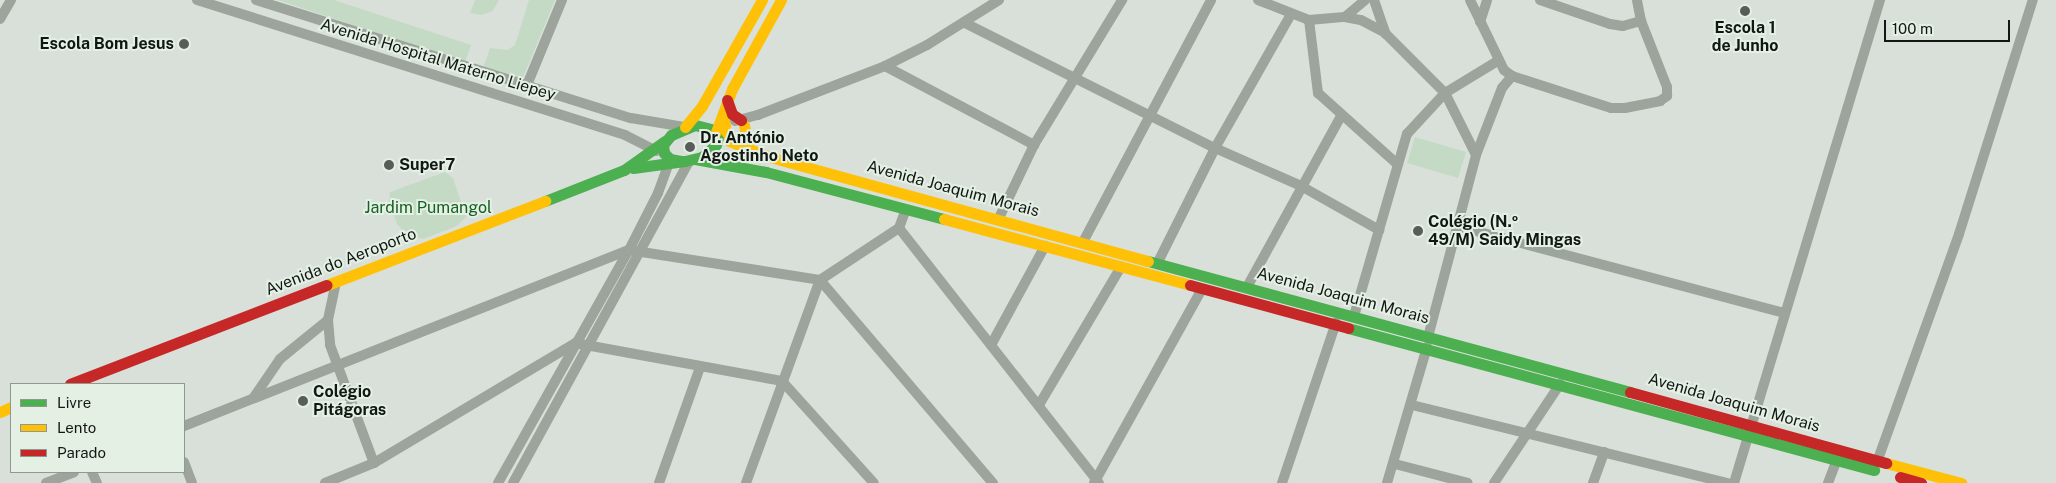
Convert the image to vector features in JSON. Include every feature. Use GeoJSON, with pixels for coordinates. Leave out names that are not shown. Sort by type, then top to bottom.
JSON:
{"type":"FeatureCollection","features":[{"type":"Feature","properties":{"kind":"street"},"geometry":{"type":"LineString","coordinates":[[0,19],[11,0]]}},
{"type":"Feature","properties":{"kind":"street","name":"Avenida Hospital Materno Liepey"},"geometry":{"type":"LineString","coordinates":[[197,0],[625,135],[679,160]]}},
{"type":"Feature","properties":{"kind":"street","name":"Avenida Hospital Materno Liepey"},"geometry":{"type":"LineString","coordinates":[[256,0],[651,123],[685,127]]}},
{"type":"Feature","properties":{"kind":"street"},"geometry":{"type":"LineString","coordinates":[[527,85],[562,0]]}},
{"type":"Feature","properties":{"kind":"street"},"geometry":{"type":"LineString","coordinates":[[624,170],[655,150],[664,141],[685,127],[711,90],[762,0]]}},
{"type":"Feature","properties":{"kind":"street"},"geometry":{"type":"LineString","coordinates":[[624,170],[679,160],[712,149],[720,129],[725,105],[781,0]]}},
{"type":"Feature","properties":{"kind":"street"},"geometry":{"type":"LineString","coordinates":[[720,129],[742,123],[758,115],[885,66],[965,23],[999,0]]}},
{"type":"Feature","properties":{"kind":"street"},"geometry":{"type":"LineString","coordinates":[[999,218],[1034,145],[1073,77],[1122,0]]}},
{"type":"Feature","properties":{"kind":"street"},"geometry":{"type":"LineString","coordinates":[[1083,242],[1211,0]]}},
{"type":"Feature","properties":{"kind":"street"},"geometry":{"type":"LineString","coordinates":[[1258,0],[1309,20],[1345,17],[1367,22],[1386,34],[1445,93],[1476,154]]}},
{"type":"Feature","properties":{"kind":"street"},"geometry":{"type":"LineString","coordinates":[[1345,17],[1365,0]]}},
{"type":"Feature","properties":{"kind":"street"},"geometry":{"type":"LineString","coordinates":[[1374,0],[1386,34]]}},
{"type":"Feature","properties":{"kind":"street"},"geometry":{"type":"LineString","coordinates":[[1470,0],[1499,60],[1512,76],[1610,108],[1660,102],[1667,96],[1668,87],[1641,20],[1637,0]]}},
{"type":"Feature","properties":{"kind":"street"},"geometry":{"type":"LineString","coordinates":[[1480,22],[1488,0]]}},
{"type":"Feature","properties":{"kind":"street"},"geometry":{"type":"LineString","coordinates":[[1540,0],[1610,24],[1623,26],[1641,20]]}},
{"type":"Feature","properties":{"kind":"street"},"geometry":{"type":"LineString","coordinates":[[1734,483],[1749,428],[1880,0]]}},
{"type":"Feature","properties":{"kind":"street"},"geometry":{"type":"LineString","coordinates":[[1877,462],[1959,234],[2033,0]]}},
{"type":"Feature","properties":{"kind":"street"},"geometry":{"type":"LineString","coordinates":[[1158,262],[1215,148],[1291,14]]}},
{"type":"Feature","properties":{"kind":"street"},"geometry":{"type":"LineString","coordinates":[[1309,20],[1318,94],[1397,164]]}},
{"type":"Feature","properties":{"kind":"street"},"geometry":{"type":"LineString","coordinates":[[965,23],[1215,148],[1301,186],[1380,230]]}},
{"type":"Feature","properties":{"kind":"street"},"geometry":{"type":"LineString","coordinates":[[1354,316],[1407,134],[1445,93],[1499,60]]}},
{"type":"Feature","properties":{"kind":"street"},"geometry":{"type":"LineString","coordinates":[[885,66],[1034,145]]}},
{"type":"Feature","properties":{"kind":"street"},"geometry":{"type":"LineString","coordinates":[[466,84],[471,68]]}},
{"type":"Feature","properties":{"kind":"street"},"geometry":{"type":"LineString","coordinates":[[1387,483],[1412,405],[1476,154],[1502,88],[1512,76]]}},
{"type":"Feature","properties":{"kind":"street"},"geometry":{"type":"LineString","coordinates":[[725,105],[742,123],[744,148]]}},
{"type":"Feature","properties":{"kind":"street"},"geometry":{"type":"LineString","coordinates":[[1247,287],[1341,116]]}},
{"type":"Feature","properties":{"kind":"street","name":"Avenida Joaquim Morais"},"geometry":{"type":"LineString","coordinates":[[685,127],[704,125],[720,129],[744,148],[1354,316],[1427,342],[1560,384],[1749,428],[1837,460],[1921,483]]}},
{"type":"Feature","properties":{"kind":"street"},"geometry":{"type":"LineString","coordinates":[[664,141],[663,149],[679,160]]}},
{"type":"Feature","properties":{"kind":"street"},"geometry":{"type":"LineString","coordinates":[[498,483],[629,250],[658,194],[679,160]]}},
{"type":"Feature","properties":{"kind":"street"},"geometry":{"type":"LineString","coordinates":[[513,483],[640,252],[679,160]]}},
{"type":"Feature","properties":{"kind":"street","name":"Avenida Joaquim Morais"},"geometry":{"type":"LineString","coordinates":[[679,160],[740,166],[1336,323],[1427,342],[1961,483]]}},
{"type":"Feature","properties":{"kind":"street","name":"Avenida do Aeroporto"},"geometry":{"type":"LineString","coordinates":[[73,383],[624,170]]}},
{"type":"Feature","properties":{"kind":"street"},"geometry":{"type":"LineString","coordinates":[[746,483],[820,280],[899,228],[906,209]]}},
{"type":"Feature","properties":{"kind":"street"},"geometry":{"type":"LineString","coordinates":[[1457,226],[1784,313]]}},
{"type":"Feature","properties":{"kind":"street"},"geometry":{"type":"LineString","coordinates":[[899,228],[1039,405],[1096,481],[1202,288]]}},
{"type":"Feature","properties":{"kind":"street"},"geometry":{"type":"LineString","coordinates":[[991,344],[1045,246]]}},
{"type":"Feature","properties":{"kind":"street"},"geometry":{"type":"LineString","coordinates":[[185,426],[335,364],[629,250],[820,280],[993,483]]}},
{"type":"Feature","properties":{"kind":"street"},"geometry":{"type":"LineString","coordinates":[[1039,405],[1121,267]]}},
{"type":"Feature","properties":{"kind":"street"},"geometry":{"type":"LineString","coordinates":[[336,282],[328,320],[335,364],[374,463]]}},
{"type":"Feature","properties":{"kind":"street"},"geometry":{"type":"LineString","coordinates":[[254,397],[280,359],[328,320]]}},
{"type":"Feature","properties":{"kind":"street"},"geometry":{"type":"LineString","coordinates":[[1282,483],[1336,323]]}},
{"type":"Feature","properties":{"kind":"street"},"geometry":{"type":"LineString","coordinates":[[325,483],[374,463],[575,343],[700,368],[782,381],[874,483]]}},
{"type":"Feature","properties":{"kind":"street"},"geometry":{"type":"LineString","coordinates":[[659,483],[700,368]]}},
{"type":"Feature","properties":{"kind":"street"},"geometry":{"type":"LineString","coordinates":[[1494,483],[1560,384]]}},
{"type":"Feature","properties":{"kind":"street"},"geometry":{"type":"LineString","coordinates":[[1412,405],[1728,483]]}},
{"type":"Feature","properties":{"kind":"street"},"geometry":{"type":"LineString","coordinates":[[1593,483],[1604,452]]}},
{"type":"Feature","properties":{"kind":"street"},"geometry":{"type":"LineString","coordinates":[[1828,483],[1837,460]]}},
{"type":"Feature","properties":{"kind":"street"},"geometry":{"type":"LineString","coordinates":[[1394,464],[1468,483]]}},
{"type":"Feature","properties":{"kind":"street"},"geometry":{"type":"LineString","coordinates":[[185,465],[192,483]]}},
{"type":"Feature","properties":{"kind":"street"},"geometry":{"type":"LineString","coordinates":[[46,483],[71,473]]}},
{"type":"Feature","properties":{"kind":"green space"},"geometry":{"type":"Polygon","coordinates":[[[278,0],[334,0],[471,45],[465,62],[278,0]]]}},
{"type":"Feature","properties":{"kind":"green space"},"geometry":{"type":"Polygon","coordinates":[[[475,0],[499,0],[493,11],[482,15],[470,13],[475,0]]]}},
{"type":"Feature","properties":{"kind":"green space"},"geometry":{"type":"Polygon","coordinates":[[[529,0],[555,0],[522,80],[483,68],[490,48],[507,50],[515,45],[529,0]]]}},
{"type":"Feature","properties":{"kind":"green space"},"geometry":{"type":"Polygon","coordinates":[[[1415,137],[1466,152],[1458,178],[1407,163],[1415,137]]]}},
{"type":"Feature","properties":{"kind":"green space","name":"Jardim Pumangol"},"geometry":{"type":"Polygon","coordinates":[[[445,172],[453,178],[466,217],[457,226],[423,239],[407,235],[397,224],[389,201],[390,192],[445,172]]]}},
{"type":"Feature","properties":{"kind":"traffic: fast"},"geometry":{"type":"LineString","coordinates":[[633,168],[685,161],[702,157],[716,145],[718,137],[715,130],[695,125],[671,135],[663,145],[664,153],[670,159],[681,161]]}},
{"type":"Feature","properties":{"kind":"traffic: fast"},"geometry":{"type":"LineString","coordinates":[[545,201],[624,170],[665,141]]}},
{"type":"Feature","properties":{"kind":"traffic: fast"},"geometry":{"type":"LineString","coordinates":[[695,159],[766,172],[944,219]]}},
{"type":"Feature","properties":{"kind":"traffic: fast"},"geometry":{"type":"LineString","coordinates":[[1148,261],[1630,392]]}},
{"type":"Feature","properties":{"kind":"traffic: fast"},"geometry":{"type":"LineString","coordinates":[[1348,328],[1874,470]]}},
{"type":"Feature","properties":{"kind":"traffic: slow"},"geometry":{"type":"LineString","coordinates":[[685,127],[702,106],[762,0]]}},
{"type":"Feature","properties":{"kind":"traffic: slow"},"geometry":{"type":"LineString","coordinates":[[716,132],[732,89],[781,0]]}},
{"type":"Feature","properties":{"kind":"traffic: slow"},"geometry":{"type":"LineString","coordinates":[[723,117],[727,133],[739,146]]}},
{"type":"Feature","properties":{"kind":"traffic: slow"},"geometry":{"type":"LineString","coordinates":[[744,125],[749,150]]}},
{"type":"Feature","properties":{"kind":"traffic: slow"},"geometry":{"type":"LineString","coordinates":[[729,141],[770,157],[1148,261]]}},
{"type":"Feature","properties":{"kind":"traffic: slow"},"geometry":{"type":"LineString","coordinates":[[327,285],[545,201]]}},
{"type":"Feature","properties":{"kind":"traffic: slow"},"geometry":{"type":"LineString","coordinates":[[944,219],[1190,285]]}},
{"type":"Feature","properties":{"kind":"traffic: slow"},"geometry":{"type":"LineString","coordinates":[[0,412],[10,407]]}},
{"type":"Feature","properties":{"kind":"traffic: slow"},"geometry":{"type":"LineString","coordinates":[[1886,463],[1961,483]]}},
{"type":"Feature","properties":{"kind":"traffic: jam"},"geometry":{"type":"LineString","coordinates":[[727,100],[732,114],[741,120]]}},
{"type":"Feature","properties":{"kind":"traffic: jam"},"geometry":{"type":"LineString","coordinates":[[73,383],[327,285]]}},
{"type":"Feature","properties":{"kind":"traffic: jam"},"geometry":{"type":"LineString","coordinates":[[1190,285],[1348,328]]}},
{"type":"Feature","properties":{"kind":"traffic: jam"},"geometry":{"type":"LineString","coordinates":[[1630,392],[1886,463]]}},
{"type":"Feature","properties":{"kind":"traffic: jam"},"geometry":{"type":"LineString","coordinates":[[1900,477],[1921,483]]}},
{"type":"Feature","properties":{"kind":"place","name":"Escola 1 de Junho"},"geometry":{"type":"Point","coordinates":[1745,11]}},
{"type":"Feature","properties":{"kind":"place","name":"Escola Bom Jesus"},"geometry":{"type":"Point","coordinates":[184,44]}},
{"type":"Feature","properties":{"kind":"place","name":"Dr. António Agostinho Neto"},"geometry":{"type":"Point","coordinates":[690,147]}},
{"type":"Feature","properties":{"kind":"place","name":"Super7"},"geometry":{"type":"Point","coordinates":[389,165]}},
{"type":"Feature","properties":{"kind":"place","name":"Colégio (N.º 49/M) Saidy Mingas"},"geometry":{"type":"Point","coordinates":[1418,231]}},
{"type":"Feature","properties":{"kind":"place","name":"Colégio Pitágoras"},"geometry":{"type":"Point","coordinates":[303,401]}}]}
